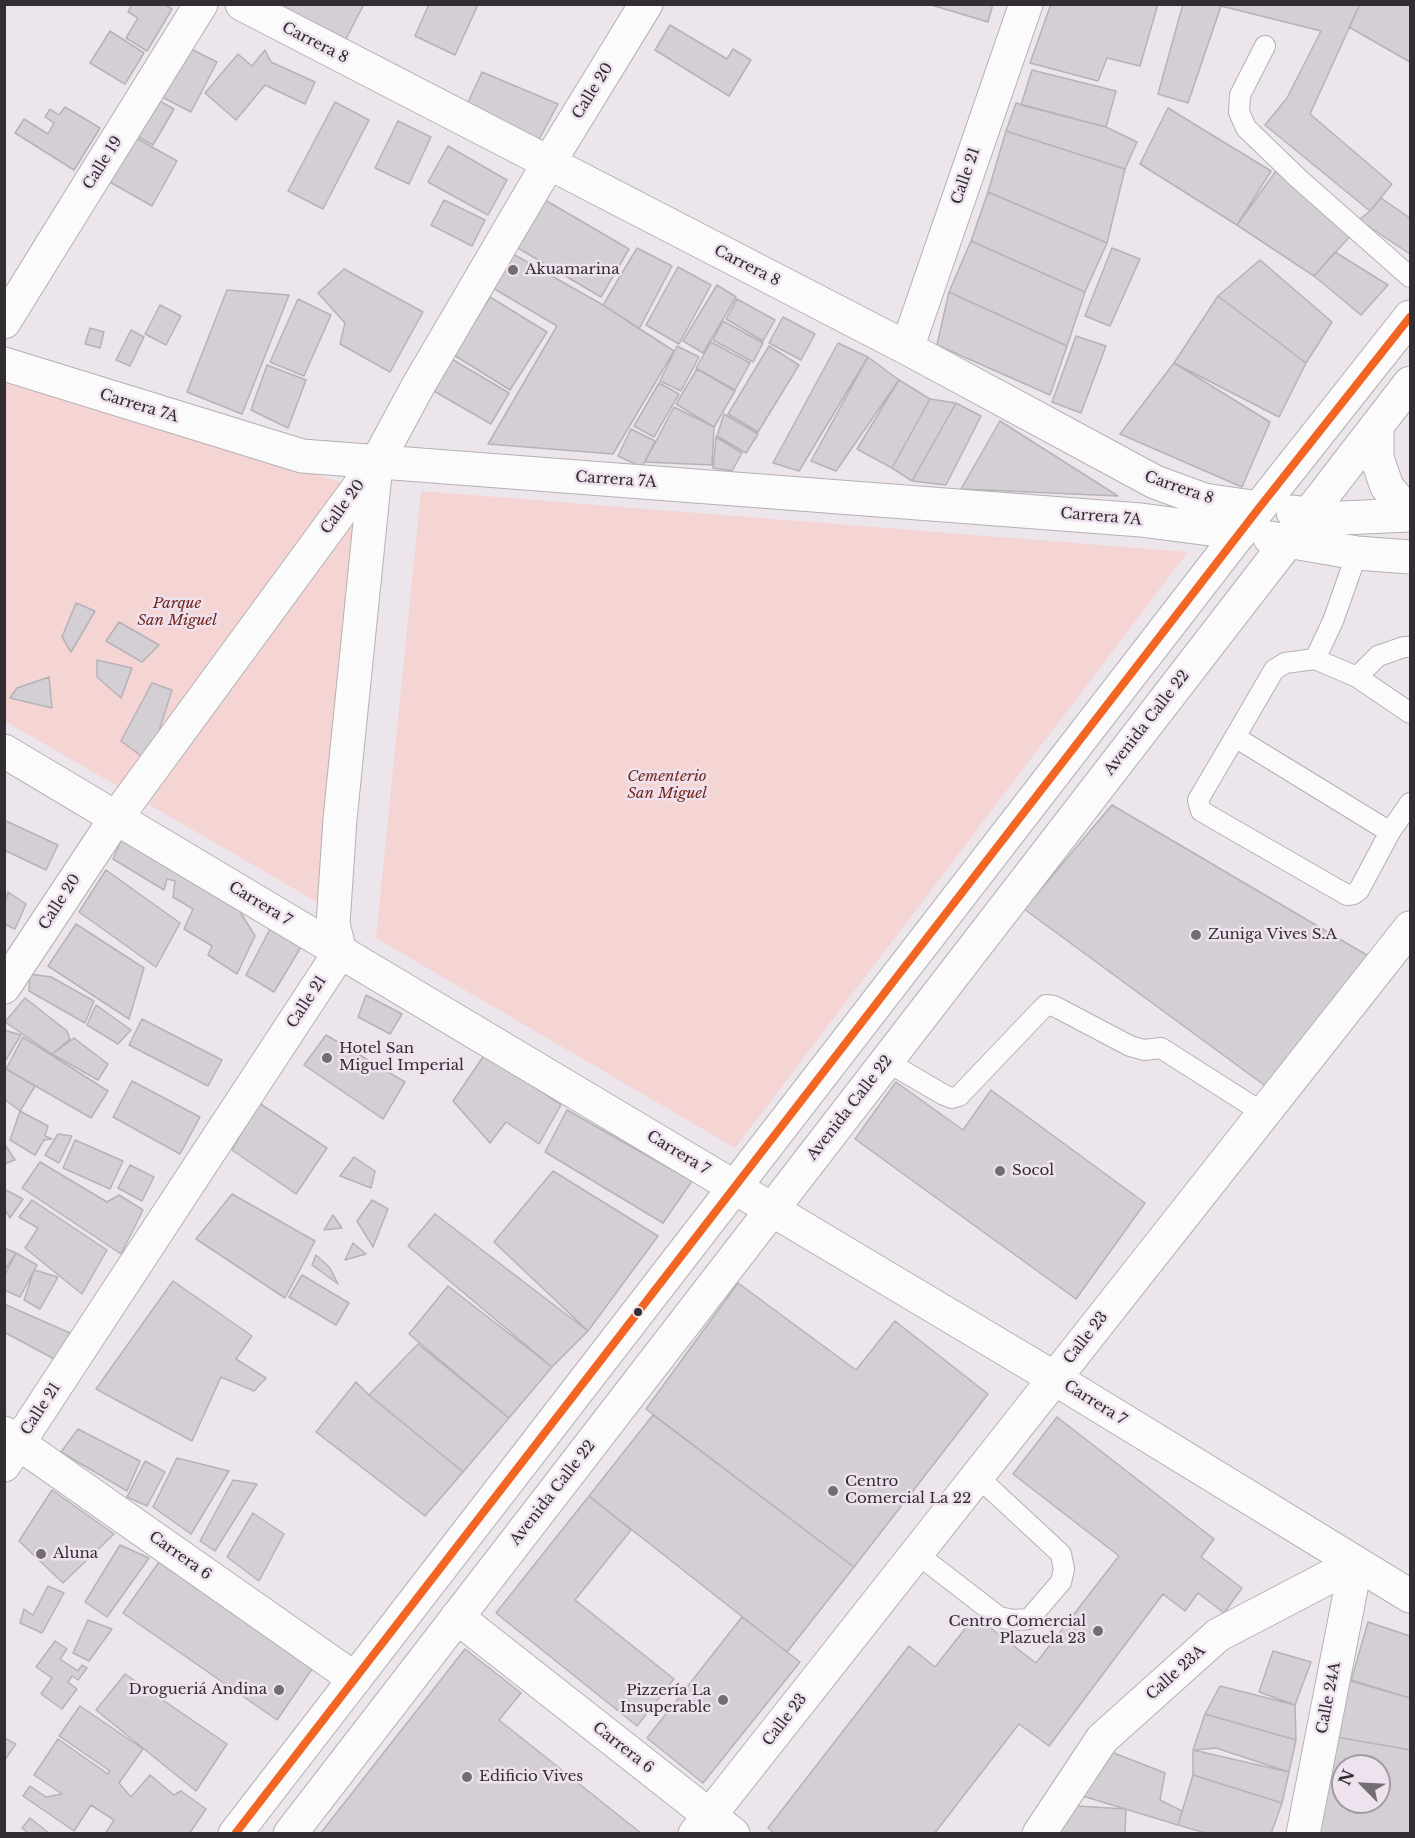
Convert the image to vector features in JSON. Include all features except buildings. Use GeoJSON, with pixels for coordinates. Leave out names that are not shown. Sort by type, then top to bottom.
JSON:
{"type":"FeatureCollection","features":[{"type":"Feature","properties":{"kind":"street","name":"Calle 19"},"geometry":{"type":"LineString","coordinates":[[4,322],[201,4]]}},
{"type":"Feature","properties":{"kind":"street","name":"Carrera 8"},"geometry":{"type":"LineString","coordinates":[[242,4],[907,348],[1155,482],[1204,500],[1249,521]]}},
{"type":"Feature","properties":{"kind":"street","name":"Calle 20"},"geometry":{"type":"LineString","coordinates":[[4,987],[116,818],[377,462],[418,386],[548,164],[646,4]]}},
{"type":"Feature","properties":{"kind":"street","name":"Calle 21"},"geometry":{"type":"LineString","coordinates":[[907,348],[1026,4]]}},
{"type":"Feature","properties":{"kind":"street"},"geometry":{"type":"LineString","coordinates":[[235,1833],[1249,521],[1410,317]]}},
{"type":"Feature","properties":{"kind":"street","name":"Carrera 7A"},"geometry":{"type":"LineString","coordinates":[[4,364],[302,456],[1141,519],[1249,521]]}},
{"type":"Feature","properties":{"kind":"street","name":"Avenida Calle 22"},"geometry":{"type":"LineString","coordinates":[[290,1833],[1410,383]]}},
{"type":"Feature","properties":{"kind":"street"},"geometry":{"type":"LineString","coordinates":[[1377,426],[1377,458],[1387,487],[1410,513]]}},
{"type":"Feature","properties":{"kind":"street"},"geometry":{"type":"LineString","coordinates":[[340,952],[333,924],[340,819],[377,462]]}},
{"type":"Feature","properties":{"kind":"street"},"geometry":{"type":"LineString","coordinates":[[1249,521],[1309,514],[1341,518],[1410,513]]}},
{"type":"Feature","properties":{"kind":"street"},"geometry":{"type":"LineString","coordinates":[[1249,521],[1287,542],[1357,553],[1410,557]]}},
{"type":"Feature","properties":{"kind":"street","name":"Carrera 7"},"geometry":{"type":"LineString","coordinates":[[4,751],[1054,1378],[1410,1596]]}},
{"type":"Feature","properties":{"kind":"street","name":"Calle 23"},"geometry":{"type":"LineString","coordinates":[[712,1827],[916,1553],[1263,1113],[1408,935]]}},
{"type":"Feature","properties":{"kind":"street","name":"Calle 21"},"geometry":{"type":"LineString","coordinates":[[9,1447],[340,952]]}},
{"type":"Feature","properties":{"kind":"street","name":"Carrera 6"},"geometry":{"type":"LineString","coordinates":[[9,1447],[355,1679]]}},
{"type":"Feature","properties":{"kind":"street","name":"Calle 23A"},"geometry":{"type":"LineString","coordinates":[[1039,1833],[1102,1739],[1218,1635],[1356,1563]]}},
{"type":"Feature","properties":{"kind":"street","name":"Calle 24A"},"geometry":{"type":"LineString","coordinates":[[1303,1833],[1356,1563]]}},
{"type":"Feature","properties":{"kind":"street","name":"Carrera 6"},"geometry":{"type":"LineString","coordinates":[[457,1617],[712,1827]]}},
{"type":"Feature","properties":{"kind":"lane"},"geometry":{"type":"LineString","coordinates":[[1265,46],[1240,95],[1239,112],[1246,128],[1299,179],[1410,277]]}},
{"type":"Feature","properties":{"kind":"lane"},"geometry":{"type":"LineString","coordinates":[[1315,659],[1333,621],[1357,553]]}},
{"type":"Feature","properties":{"kind":"lane"},"geometry":{"type":"LineString","coordinates":[[1357,677],[1378,656],[1410,647]]}},
{"type":"Feature","properties":{"kind":"lane"},"geometry":{"type":"LineString","coordinates":[[1410,712],[1357,677],[1315,659],[1285,663],[1274,670],[1198,800],[1201,811],[1347,895],[1359,890],[1390,832],[1410,802]]}},
{"type":"Feature","properties":{"kind":"lane"},"geometry":{"type":"LineString","coordinates":[[1235,737],[1390,832]]}},
{"type":"Feature","properties":{"kind":"lane"},"geometry":{"type":"LineString","coordinates":[[886,1061],[944,1095],[952,1098],[959,1096],[1046,1005],[1054,1006],[1130,1046],[1144,1050],[1161,1048],[1263,1113]]}},
{"type":"Feature","properties":{"kind":"lane"},"geometry":{"type":"LineString","coordinates":[[916,1553],[999,1617],[1014,1620],[1029,1619],[1061,1582],[1064,1569],[1061,1554],[977,1476]]}},
{"type":"Feature","properties":{"kind":"green space","name":"Parque San Miguel"},"geometry":{"type":"Polygon","coordinates":[[[5,375],[365,490],[317,902],[5,721],[5,375]]]}},
{"type":"Feature","properties":{"kind":"green space","name":"Cementerio San Miguel"},"geometry":{"type":"Polygon","coordinates":[[[421,491],[1188,552],[735,1148],[376,938],[421,491]]]}},
{"type":"Feature","properties":{"kind":"transit line"},"geometry":{"type":"LineString","coordinates":[[235,1834],[1259,508],[1410,317]]}},
{"type":"Feature","properties":{"kind":"place","name":"Akuamarina"},"geometry":{"type":"Point","coordinates":[513,270]}},
{"type":"Feature","properties":{"kind":"place","name":"Zuniga Vives S.A"},"geometry":{"type":"Point","coordinates":[1196,935]}},
{"type":"Feature","properties":{"kind":"place","name":"Hotel San Miguel Imperial"},"geometry":{"type":"Point","coordinates":[327,1058]}},
{"type":"Feature","properties":{"kind":"place","name":"Socol"},"geometry":{"type":"Point","coordinates":[1000,1171]}},
{"type":"Feature","properties":{"kind":"place","name":"Centro Comercial La 22"},"geometry":{"type":"Point","coordinates":[833,1491]}},
{"type":"Feature","properties":{"kind":"place","name":"Aluna"},"geometry":{"type":"Point","coordinates":[41,1554]}},
{"type":"Feature","properties":{"kind":"place","name":"Centro Comercial Plazuela 23"},"geometry":{"type":"Point","coordinates":[1098,1631]}},
{"type":"Feature","properties":{"kind":"place","name":"Drogueriá Andina"},"geometry":{"type":"Point","coordinates":[279,1690]}},
{"type":"Feature","properties":{"kind":"place","name":"Pizzería La Insuperable"},"geometry":{"type":"Point","coordinates":[723,1700]}},
{"type":"Feature","properties":{"kind":"place","name":"Edificio Vives"},"geometry":{"type":"Point","coordinates":[467,1777]}}]}
